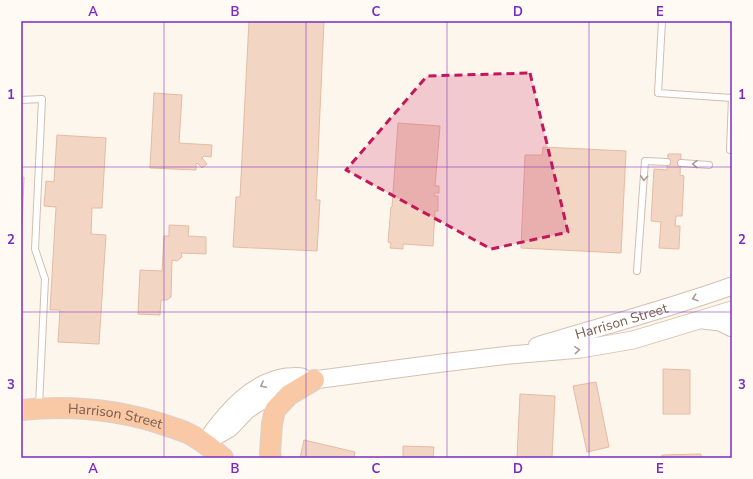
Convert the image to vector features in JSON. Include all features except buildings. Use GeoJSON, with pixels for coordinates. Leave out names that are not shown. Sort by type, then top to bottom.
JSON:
{"type":"FeatureCollection","features":[{"type":"Feature","properties":{"kind":"highway"},"geometry":{"type":"LineString","coordinates":[[271,458],[272,424],[276,410],[289,395],[314,380]]}},
{"type":"Feature","properties":{"kind":"highway","name":"Harrison Street"},"geometry":{"type":"LineString","coordinates":[[30,409],[73,408],[112,412],[149,420],[186,432],[204,443]]}},
{"type":"Feature","properties":{"kind":"highway"},"geometry":{"type":"LineString","coordinates":[[204,443],[223,458]]}},
{"type":"Feature","properties":{"kind":"main road","name":"Harrison Street"},"geometry":{"type":"LineString","coordinates":[[510,355],[732,286]]}},
{"type":"Feature","properties":{"kind":"main road","name":"Harrison Street"},"geometry":{"type":"LineString","coordinates":[[204,443],[221,420],[247,394],[276,379],[297,376],[314,380],[442,362],[581,350],[633,340],[732,310]]}},
{"type":"Feature","properties":{"kind":"main road"},"geometry":{"type":"LineString","coordinates":[[701,319],[720,322],[732,328]]}},
{"type":"Feature","properties":{"kind":"lane"},"geometry":{"type":"LineString","coordinates":[[662,21],[658,93],[732,98],[730,150]]}},
{"type":"Feature","properties":{"kind":"lane"},"geometry":{"type":"LineString","coordinates":[[21,100],[42,99],[35,249],[45,279],[30,409]]}},
{"type":"Feature","properties":{"kind":"lane"},"geometry":{"type":"LineString","coordinates":[[637,271],[645,161],[667,162]]}},
{"type":"Feature","properties":{"kind":"lane"},"geometry":{"type":"LineString","coordinates":[[681,163],[709,165]]}},
{"type":"Feature","properties":{"kind":"highlighted area"},"geometry":{"type":"Polygon","coordinates":[[[530,73],[568,232],[491,249],[346,170],[427,76],[530,73]]]}}]}
